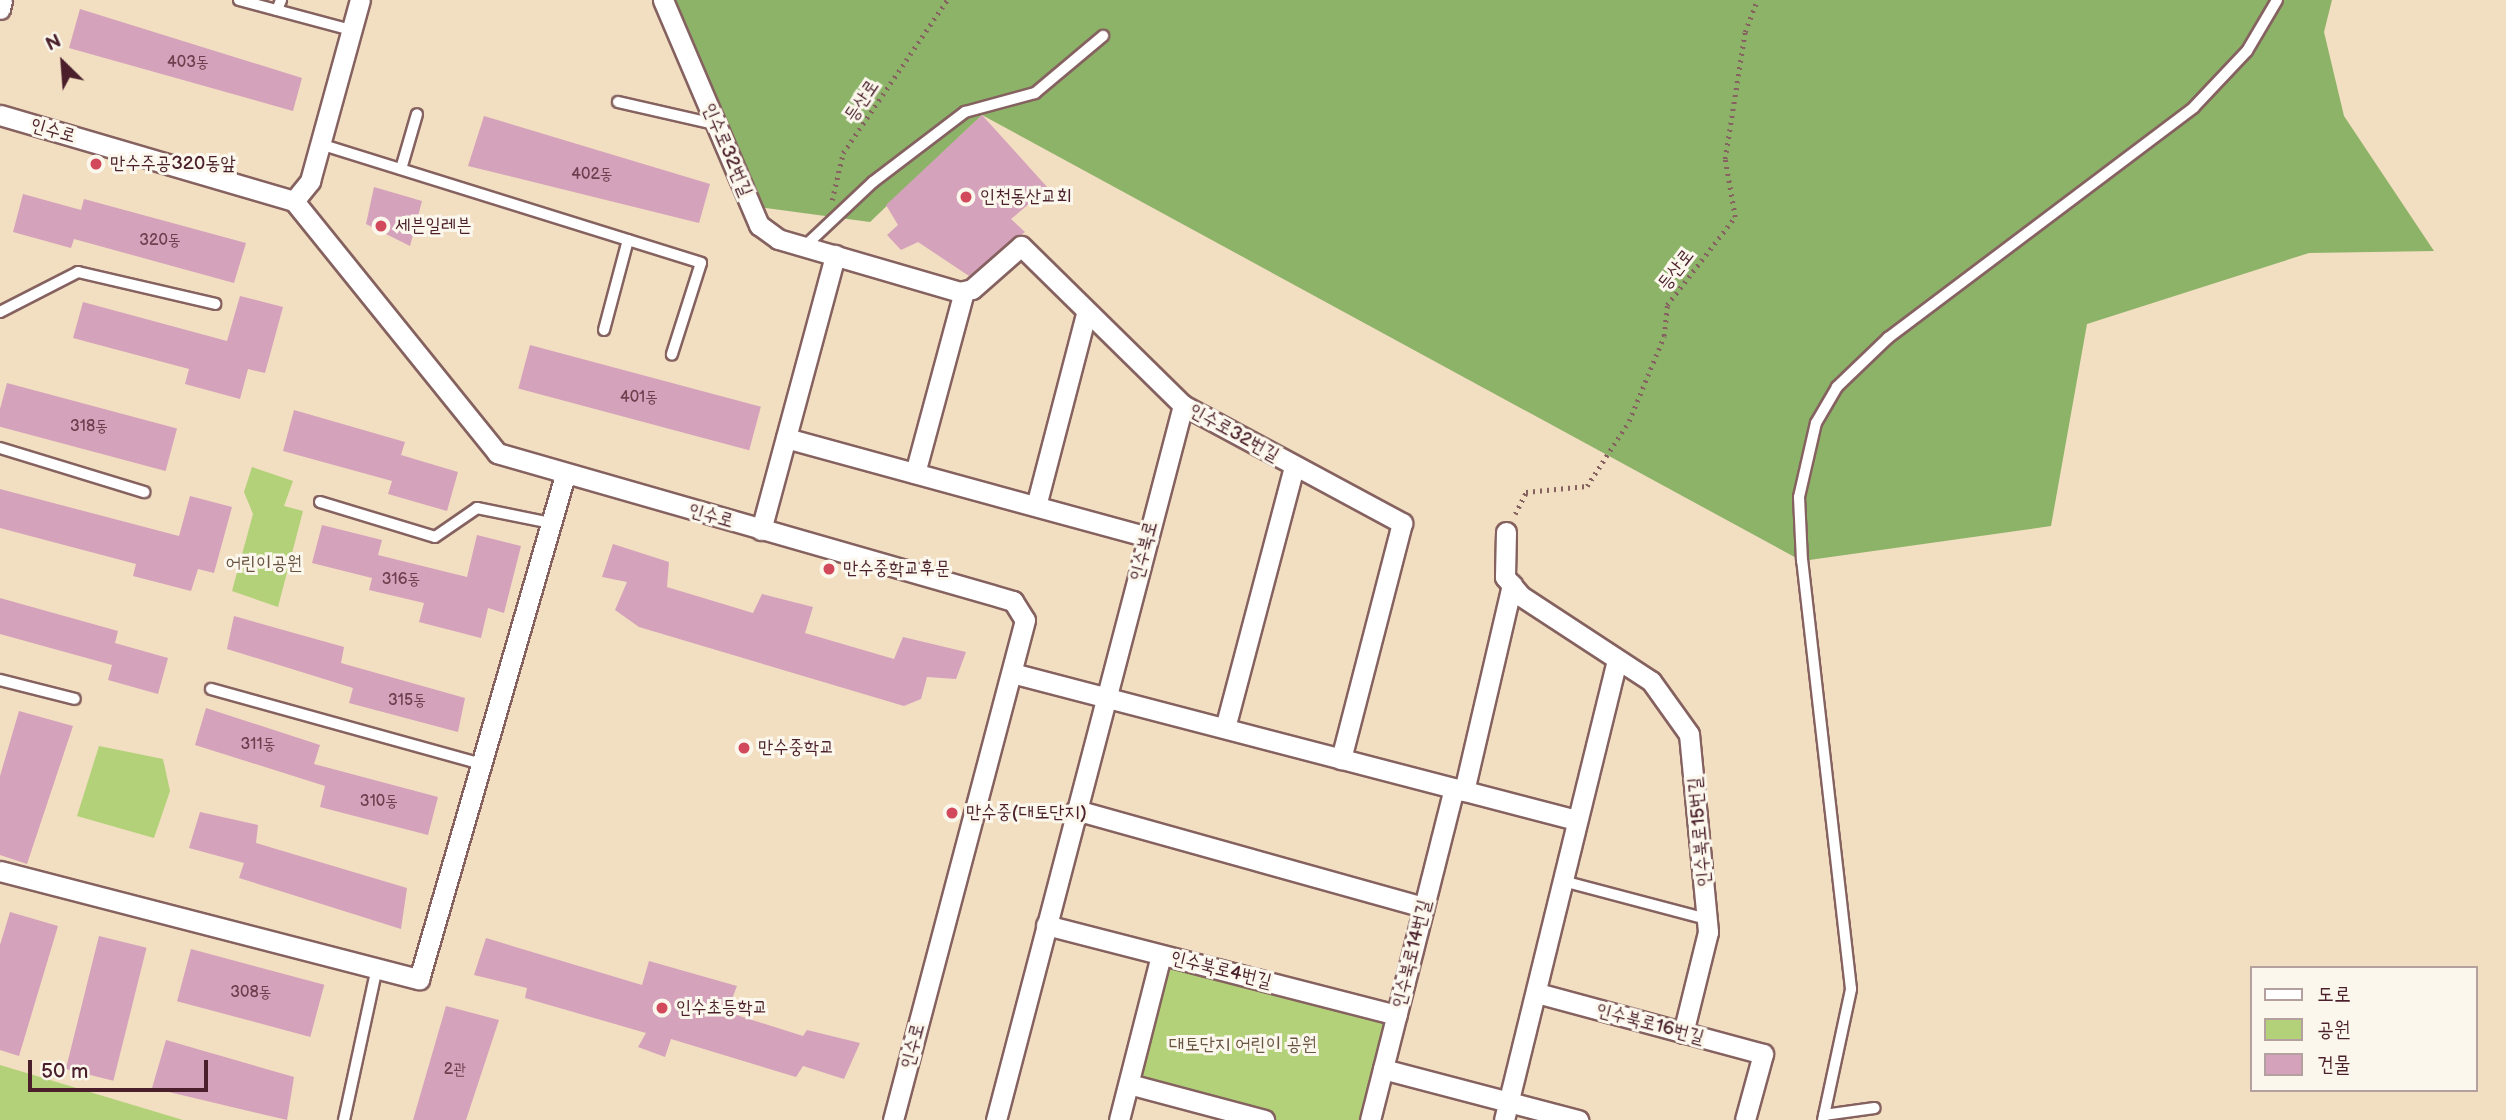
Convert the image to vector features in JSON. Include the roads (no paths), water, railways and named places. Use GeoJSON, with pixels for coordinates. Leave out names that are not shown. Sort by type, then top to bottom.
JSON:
{"type":"FeatureCollection","features":[{"type":"Feature","properties":{"kind":"street"},"geometry":{"type":"LineString","coordinates":[[0,9],[2,0]]}},
{"type":"Feature","properties":{"kind":"street"},"geometry":{"type":"LineString","coordinates":[[294,201],[310,181],[360,0]]}},
{"type":"Feature","properties":{"kind":"street","name":"인수로32번길"},"geometry":{"type":"LineString","coordinates":[[663,0],[759,225],[805,246],[964,291],[1021,246],[1086,314],[1183,405],[1402,523],[1341,759]]}},
{"type":"Feature","properties":{"kind":"street","name":"인수로"},"geometry":{"type":"LineString","coordinates":[[0,116],[294,201],[479,437],[496,453],[565,475],[1013,601],[1025,620],[893,1120]]}},
{"type":"Feature","properties":{"kind":"street"},"geometry":{"type":"LineString","coordinates":[[761,530],[835,255]]}},
{"type":"Feature","properties":{"kind":"street"},"geometry":{"type":"LineString","coordinates":[[915,473],[964,291]]}},
{"type":"Feature","properties":{"kind":"street"},"geometry":{"type":"LineString","coordinates":[[1036,506],[1086,314]]}},
{"type":"Feature","properties":{"kind":"street","name":"인수북로"},"geometry":{"type":"LineString","coordinates":[[1105,697],[1183,405]]}},
{"type":"Feature","properties":{"kind":"street"},"geometry":{"type":"LineString","coordinates":[[786,438],[1148,537]]}},
{"type":"Feature","properties":{"kind":"street"},"geometry":{"type":"LineString","coordinates":[[1225,728],[1294,467]]}},
{"type":"Feature","properties":{"kind":"street"},"geometry":{"type":"LineString","coordinates":[[0,871],[419,979],[565,475]]}},
{"type":"Feature","properties":{"kind":"street"},"geometry":{"type":"LineString","coordinates":[[1459,790],[1512,585],[1502,553],[1506,532]]}},
{"type":"Feature","properties":{"kind":"street","name":"인수북로15번길"},"geometry":{"type":"LineString","coordinates":[[1512,585],[1670,700],[1689,734],[1707,919],[1683,1032]]}},
{"type":"Feature","properties":{"kind":"street"},"geometry":{"type":"LineString","coordinates":[[1506,1111],[1617,661]]}},
{"type":"Feature","properties":{"kind":"street"},"geometry":{"type":"LineString","coordinates":[[1012,673],[1576,820]]}},
{"type":"Feature","properties":{"kind":"street"},"geometry":{"type":"LineString","coordinates":[[996,1120],[1105,697]]}},
{"type":"Feature","properties":{"kind":"street","name":"인수북로14번길"},"geometry":{"type":"LineString","coordinates":[[1370,1120],[1424,907],[1459,790]]}},
{"type":"Feature","properties":{"kind":"street"},"geometry":{"type":"LineString","coordinates":[[1076,810],[1424,907]]}},
{"type":"Feature","properties":{"kind":"street","name":"인수북로4번길"},"geometry":{"type":"LineString","coordinates":[[1046,925],[1397,1015]]}},
{"type":"Feature","properties":{"kind":"street"},"geometry":{"type":"LineString","coordinates":[[1119,1120],[1161,955]]}},
{"type":"Feature","properties":{"kind":"street","name":"인수북로16번길"},"geometry":{"type":"LineString","coordinates":[[1537,993],[1763,1054],[1745,1120]]}},
{"type":"Feature","properties":{"kind":"street"},"geometry":{"type":"LineString","coordinates":[[1383,1069],[1506,1111],[1578,1120]]}},
{"type":"Feature","properties":{"kind":"street"},"geometry":{"type":"LineString","coordinates":[[1129,1084],[1244,1117],[1264,1120]]}},
{"type":"Feature","properties":{"kind":"lane"},"geometry":{"type":"LineString","coordinates":[[239,0],[279,5],[351,30]]}},
{"type":"Feature","properties":{"kind":"lane"},"geometry":{"type":"LineString","coordinates":[[1875,1108],[1824,1118],[1851,989],[1802,561],[1800,497],[1816,423],[1837,387],[1888,338],[2194,107],[2247,51],[2277,0]]}},
{"type":"Feature","properties":{"kind":"lane"},"geometry":{"type":"LineString","coordinates":[[805,246],[965,112],[1035,93],[1103,36]]}},
{"type":"Feature","properties":{"kind":"lane"},"geometry":{"type":"LineString","coordinates":[[618,102],[716,125]]}},
{"type":"Feature","properties":{"kind":"lane"},"geometry":{"type":"LineString","coordinates":[[401,169],[417,114]]}},
{"type":"Feature","properties":{"kind":"lane"},"geometry":{"type":"LineString","coordinates":[[320,144],[701,263],[672,354]]}},
{"type":"Feature","properties":{"kind":"lane"},"geometry":{"type":"LineString","coordinates":[[604,330],[628,240]]}},
{"type":"Feature","properties":{"kind":"lane"},"geometry":{"type":"LineString","coordinates":[[0,312],[78,272],[215,304]]}},
{"type":"Feature","properties":{"kind":"lane"},"geometry":{"type":"LineString","coordinates":[[0,448],[144,492]]}},
{"type":"Feature","properties":{"kind":"lane"},"geometry":{"type":"LineString","coordinates":[[320,502],[435,537],[477,508],[551,523]]}},
{"type":"Feature","properties":{"kind":"lane"},"geometry":{"type":"LineString","coordinates":[[0,680],[75,699]]}},
{"type":"Feature","properties":{"kind":"lane"},"geometry":{"type":"LineString","coordinates":[[211,690],[481,764]]}},
{"type":"Feature","properties":{"kind":"lane"},"geometry":{"type":"LineString","coordinates":[[1563,881],[1707,919]]}},
{"type":"Feature","properties":{"kind":"lane"},"geometry":{"type":"LineString","coordinates":[[344,1120],[377,968]]}},
{"type":"Feature","properties":{"kind":"place","name":"만수주공320동앞"},"geometry":{"type":"Point","coordinates":[96,164]}},
{"type":"Feature","properties":{"kind":"place","name":"인천동산교회"},"geometry":{"type":"Point","coordinates":[966,197]}},
{"type":"Feature","properties":{"kind":"place","name":"세븐일레븐"},"geometry":{"type":"Point","coordinates":[381,226]}},
{"type":"Feature","properties":{"kind":"place","name":"만수중학교후문"},"geometry":{"type":"Point","coordinates":[829,569]}},
{"type":"Feature","properties":{"kind":"place","name":"만수중학교"},"geometry":{"type":"Point","coordinates":[744,748]}},
{"type":"Feature","properties":{"kind":"place","name":"만수중(대토단지)"},"geometry":{"type":"Point","coordinates":[952,813]}},
{"type":"Feature","properties":{"kind":"place","name":"인수초등학교"},"geometry":{"type":"Point","coordinates":[662,1008]}},
{"type":"Feature","properties":{"kind":"park label","name":"어린이공원"},"geometry":{"type":"Point","coordinates":[264,564]}},
{"type":"Feature","properties":{"kind":"park label","name":"대토단지 어린이 공원"},"geometry":{"type":"Point","coordinates":[1243,1045]}}]}
